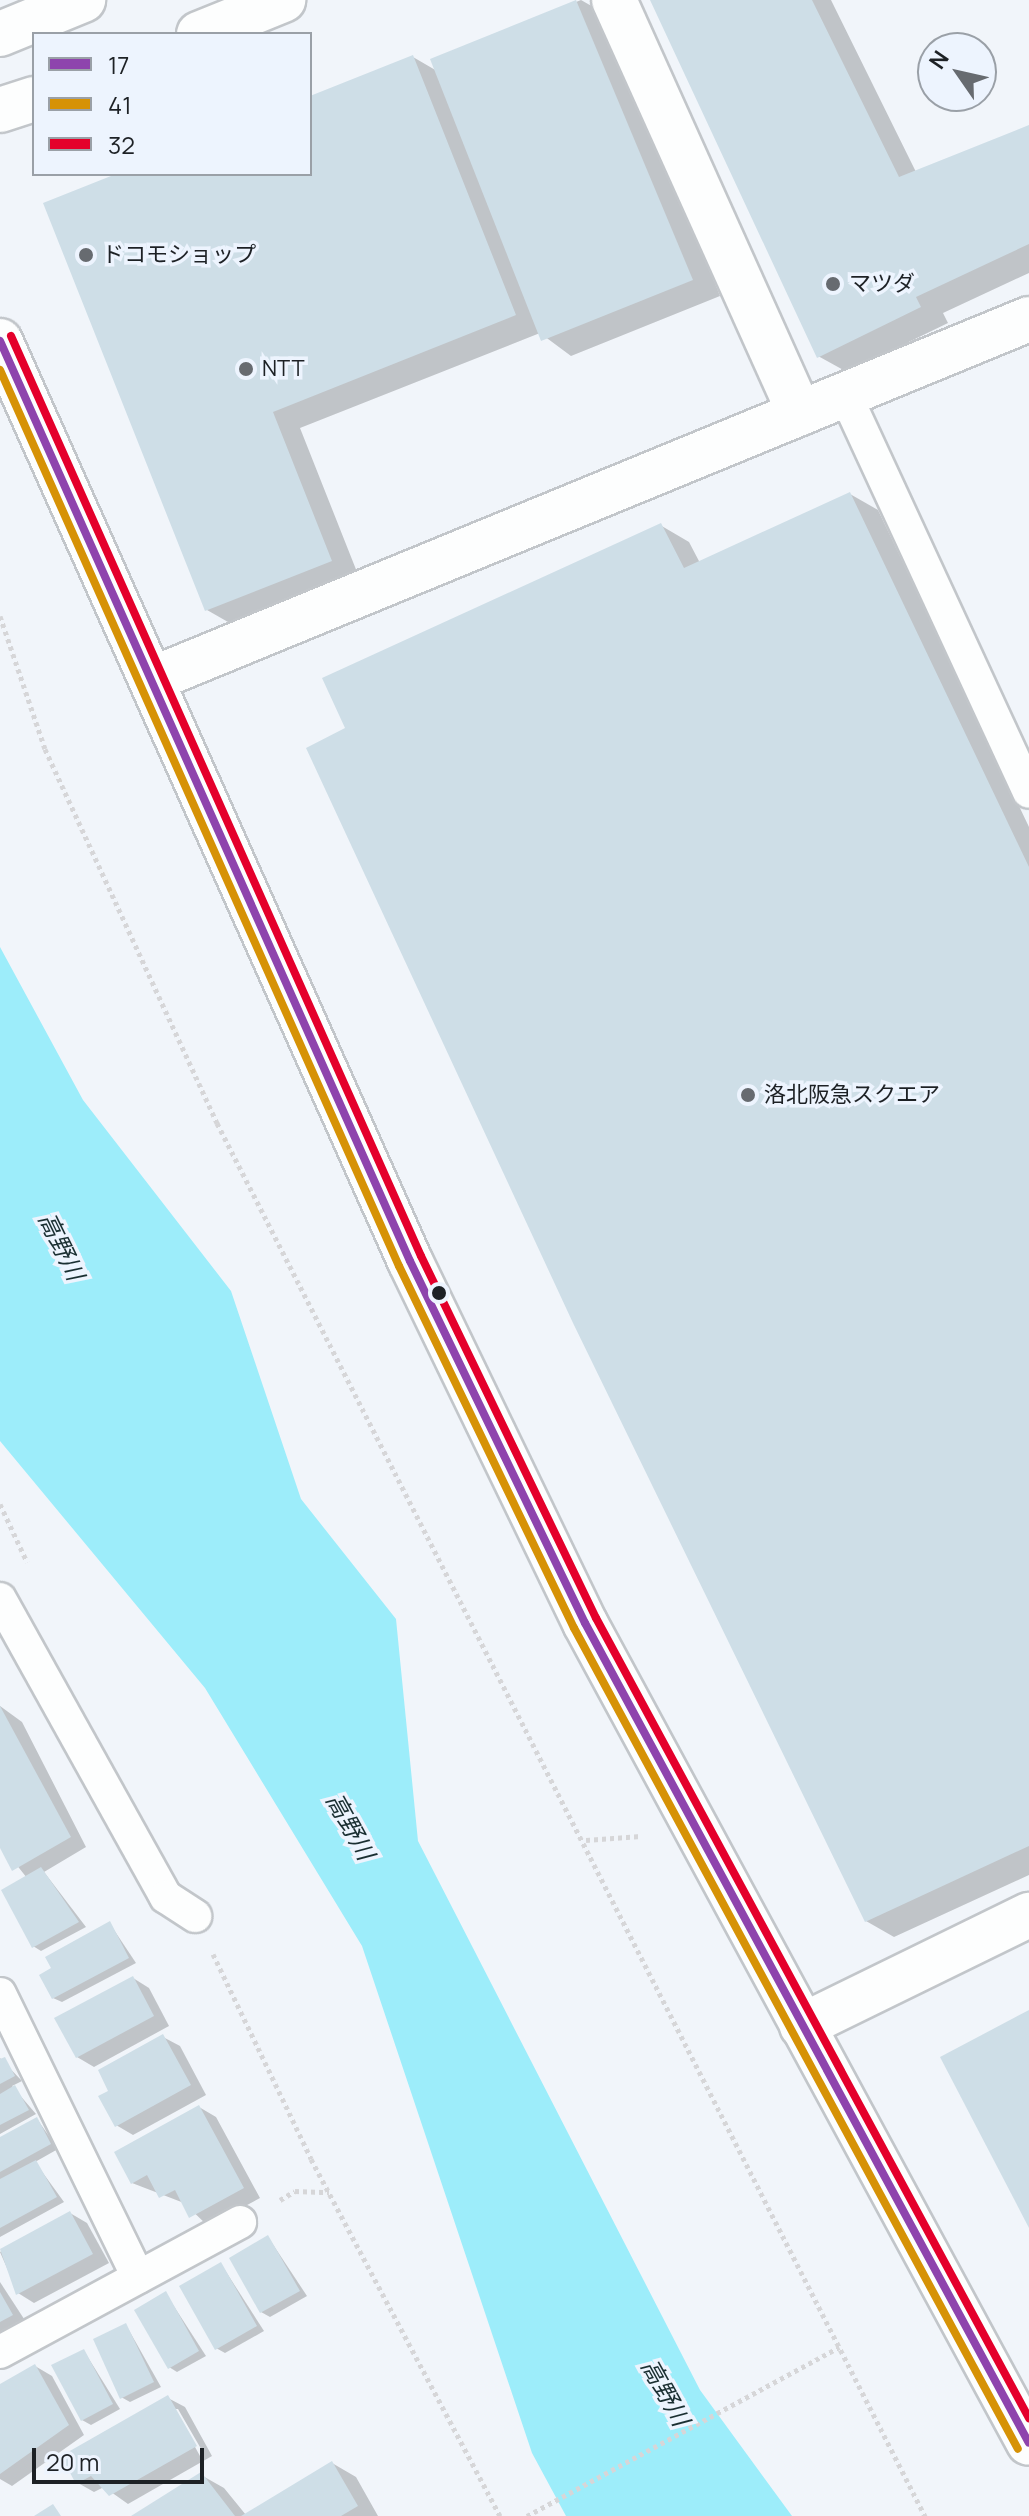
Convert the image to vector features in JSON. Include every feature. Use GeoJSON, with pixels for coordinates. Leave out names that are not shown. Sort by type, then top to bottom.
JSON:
{"type":"FeatureCollection","features":[{"type":"Feature","properties":{"kind":"street"},"geometry":{"type":"LineString","coordinates":[[0,34],[83,0]]}},
{"type":"Feature","properties":{"kind":"street"},"geometry":{"type":"LineString","coordinates":[[204,32],[283,0]]}},
{"type":"Feature","properties":{"kind":"street"},"geometry":{"type":"LineString","coordinates":[[614,0],[800,413]]}},
{"type":"Feature","properties":{"kind":"street"},"geometry":{"type":"LineString","coordinates":[[0,110],[32,100]]}},
{"type":"Feature","properties":{"kind":"street"},"geometry":{"type":"LineString","coordinates":[[153,679],[1029,319]]}},
{"type":"Feature","properties":{"kind":"street"},"geometry":{"type":"LineString","coordinates":[[0,341],[410,1261],[585,1623],[1029,2443]]}},
{"type":"Feature","properties":{"kind":"street"},"geometry":{"type":"LineString","coordinates":[[802,2026],[1029,1915]]}},
{"type":"Feature","properties":{"kind":"lane"},"geometry":{"type":"LineString","coordinates":[[845,394],[1029,792]]}},
{"type":"Feature","properties":{"kind":"lane"},"geometry":{"type":"LineString","coordinates":[[0,1599],[166,1897],[195,1916]]}},
{"type":"Feature","properties":{"kind":"lane"},"geometry":{"type":"LineString","coordinates":[[0,1994],[138,2277]]}},
{"type":"Feature","properties":{"kind":"lane"},"geometry":{"type":"LineString","coordinates":[[0,2352],[240,2222]]}},
{"type":"Feature","properties":{"kind":"path"},"geometry":{"type":"LineString","coordinates":[[0,616],[45,749],[217,1123],[925,2516]]}},
{"type":"Feature","properties":{"kind":"path"},"geometry":{"type":"LineString","coordinates":[[0,1504],[34,1576]]}},
{"type":"Feature","properties":{"kind":"path"},"geometry":{"type":"LineString","coordinates":[[195,1916],[311,2159],[500,2516]]}},
{"type":"Feature","properties":{"kind":"path"},"geometry":{"type":"LineString","coordinates":[[527,2516],[839,2347]]}},
{"type":"Feature","properties":{"kind":"water","name":"高野川"},"geometry":{"type":"Polygon","coordinates":[[[0,947],[83,1100],[231,1291],[301,1499],[396,1619],[418,1841],[700,2390],[792,2516],[566,2516],[532,2453],[362,1946],[205,1688],[0,1441],[0,947]]]}},
{"type":"Feature","properties":{"kind":"building"},"geometry":{"type":"Polygon","coordinates":[[[576,0],[693,280],[541,341],[430,59],[576,0]]]}},
{"type":"Feature","properties":{"kind":"building"},"geometry":{"type":"Polygon","coordinates":[[[650,0],[812,0],[899,177],[1029,125],[1029,244],[916,297],[921,307],[817,358],[650,0]]]}},
{"type":"Feature","properties":{"kind":"building","name":"NTT"},"geometry":{"type":"Polygon","coordinates":[[[413,55],[516,315],[273,412],[332,561],[205,611],[43,203],[111,176],[312,176],[312,95],[413,55]]]}},
{"type":"Feature","properties":{"kind":"building","name":"洛北阪急スクエア"},"geometry":{"type":"Polygon","coordinates":[[[850,492],[1029,867],[1029,1846],[865,1922],[573,1323],[306,748],[345,728],[322,678],[661,523],[684,568],[850,492]]]}},
{"type":"Feature","properties":{"kind":"building"},"geometry":{"type":"Polygon","coordinates":[[[0,1706],[71,1837],[12,1871],[0,1848],[0,1706]]]}},
{"type":"Feature","properties":{"kind":"building"},"geometry":{"type":"Polygon","coordinates":[[[41,1867],[79,1922],[32,1948],[1,1890],[41,1867]]]}},
{"type":"Feature","properties":{"kind":"building"},"geometry":{"type":"Polygon","coordinates":[[[110,1921],[129,1958],[52,1999],[39,1975],[51,1968],[45,1957],[110,1921]]]}},
{"type":"Feature","properties":{"kind":"building"},"geometry":{"type":"Polygon","coordinates":[[[133,1976],[154,2016],[76,2058],[54,2018],[133,1976]]]}},
{"type":"Feature","properties":{"kind":"building"},"geometry":{"type":"Polygon","coordinates":[[[1029,2010],[1029,2228],[940,2057],[1029,2010]]]}},
{"type":"Feature","properties":{"kind":"building"},"geometry":{"type":"Polygon","coordinates":[[[163,2034],[191,2085],[115,2127],[98,2096],[108,2091],[98,2070],[163,2034]]]}},
{"type":"Feature","properties":{"kind":"building"},"geometry":{"type":"Polygon","coordinates":[[[5,2057],[15,2076],[0,2084],[0,2059],[5,2057]]]}},
{"type":"Feature","properties":{"kind":"building"},"geometry":{"type":"Polygon","coordinates":[[[15,2085],[29,2110],[0,2125],[0,2094],[15,2085]]]}},
{"type":"Feature","properties":{"kind":"building"},"geometry":{"type":"Polygon","coordinates":[[[199,2105],[244,2188],[189,2218],[175,2190],[159,2198],[147,2175],[131,2184],[114,2152],[199,2105]]]}},
{"type":"Feature","properties":{"kind":"building"},"geometry":{"type":"Polygon","coordinates":[[[37,2117],[51,2144],[0,2172],[0,2137],[37,2117]]]}},
{"type":"Feature","properties":{"kind":"building"},"geometry":{"type":"Polygon","coordinates":[[[36,2160],[57,2197],[0,2228],[0,2179],[36,2160]]]}},
{"type":"Feature","properties":{"kind":"building"},"geometry":{"type":"Polygon","coordinates":[[[70,2211],[93,2254],[16,2295],[0,2249],[70,2211]]]}},
{"type":"Feature","properties":{"kind":"building"},"geometry":{"type":"Polygon","coordinates":[[[268,2235],[300,2291],[260,2313],[229,2258],[268,2235]]]}},
{"type":"Feature","properties":{"kind":"building"},"geometry":{"type":"Polygon","coordinates":[[[221,2262],[257,2326],[215,2350],[179,2286],[221,2262]]]}},
{"type":"Feature","properties":{"kind":"building"},"geometry":{"type":"Polygon","coordinates":[[[166,2291],[199,2351],[168,2369],[134,2310],[166,2291]]]}},
{"type":"Feature","properties":{"kind":"building"},"geometry":{"type":"Polygon","coordinates":[[[0,2292],[13,2315],[0,2322],[0,2292]]]}},
{"type":"Feature","properties":{"kind":"building"},"geometry":{"type":"Polygon","coordinates":[[[126,2323],[154,2382],[120,2399],[93,2339],[126,2323]]]}},
{"type":"Feature","properties":{"kind":"building"},"geometry":{"type":"Polygon","coordinates":[[[84,2349],[113,2404],[81,2421],[51,2365],[84,2349]]]}},
{"type":"Feature","properties":{"kind":"building"},"geometry":{"type":"Polygon","coordinates":[[[35,2364],[69,2425],[0,2474],[0,2384],[35,2364]]]}},
{"type":"Feature","properties":{"kind":"building"},"geometry":{"type":"Polygon","coordinates":[[[168,2395],[197,2446],[109,2496],[91,2476],[76,2484],[61,2456],[168,2395]]]}},
{"type":"Feature","properties":{"kind":"building"},"geometry":{"type":"Polygon","coordinates":[[[332,2461],[358,2506],[341,2516],[241,2516],[332,2461]]]}},
{"type":"Feature","properties":{"kind":"building"},"geometry":{"type":"Polygon","coordinates":[[[201,2472],[235,2516],[131,2516],[201,2472]]]}},
{"type":"Feature","properties":{"kind":"building"},"geometry":{"type":"Polygon","coordinates":[[[53,2504],[61,2516],[34,2516],[53,2504]]]}},
{"type":"Feature","properties":{"kind":"transit line","name":"32"},"geometry":{"type":"LineString","coordinates":[[11,336],[421,1256],[596,1618],[1029,2418]]}},
{"type":"Feature","properties":{"kind":"transit line","name":"17"},"geometry":{"type":"LineString","coordinates":[[0,341],[410,1261],[585,1623],[1029,2443]]}},
{"type":"Feature","properties":{"kind":"transit line","name":"41"},"geometry":{"type":"LineString","coordinates":[[0,370],[399,1266],[574,1628],[1018,2449]]}},
{"type":"Feature","properties":{"kind":"place","name":"ドコモショップ"},"geometry":{"type":"Point","coordinates":[86,255]}},
{"type":"Feature","properties":{"kind":"place","name":"マツダ"},"geometry":{"type":"Point","coordinates":[833,284]}},
{"type":"Feature","properties":{"kind":"place","name":"NTT"},"geometry":{"type":"Point","coordinates":[246,369]}},
{"type":"Feature","properties":{"kind":"place","name":"洛北阪急スクエア"},"geometry":{"type":"Point","coordinates":[748,1095]}}]}
